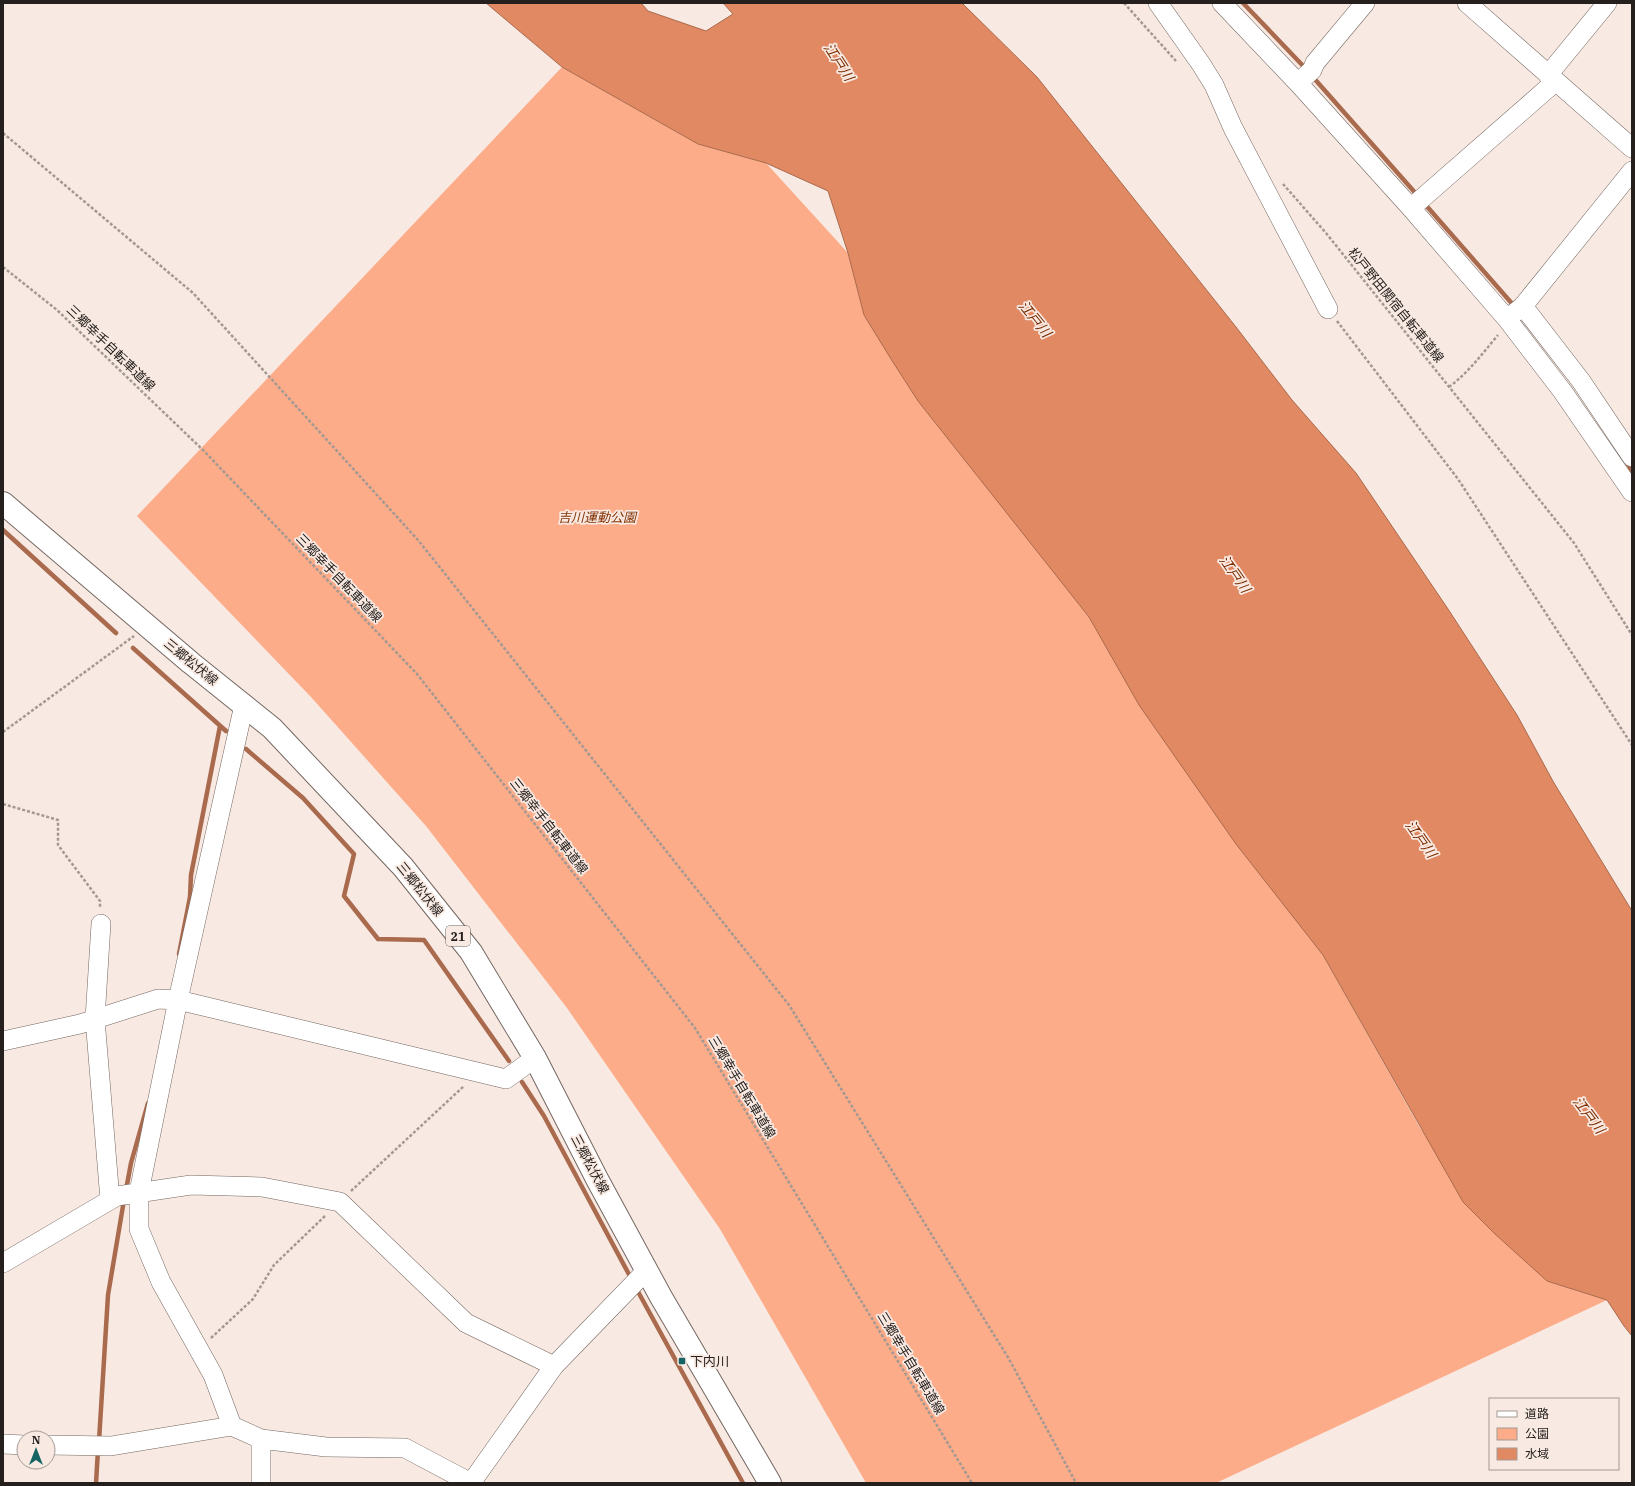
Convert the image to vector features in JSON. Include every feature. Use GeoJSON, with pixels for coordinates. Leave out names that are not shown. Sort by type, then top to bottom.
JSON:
{"type":"FeatureCollection","features":[{"type":"Feature","properties":{"kind":"main road","name":"三郷松伏線"},"geometry":{"type":"LineString","coordinates":[[3,503],[148,626],[272,728],[403,867],[471,952],[535,1058],[597,1179],[636,1280],[770,1483]]}},
{"type":"Feature","properties":{"kind":"street"},"geometry":{"type":"LineString","coordinates":[[1158,3],[1201,64],[1214,86],[1232,128],[1328,309]]}},
{"type":"Feature","properties":{"kind":"street"},"geometry":{"type":"LineString","coordinates":[[1222,3],[1298,83],[1411,208],[1510,322],[1563,392],[1632,492]]}},
{"type":"Feature","properties":{"kind":"street"},"geometry":{"type":"LineString","coordinates":[[1298,83],[1312,70],[1315,63],[1365,3]]}},
{"type":"Feature","properties":{"kind":"street"},"geometry":{"type":"LineString","coordinates":[[1467,3],[1632,148]]}},
{"type":"Feature","properties":{"kind":"street"},"geometry":{"type":"LineString","coordinates":[[1411,208],[1552,78],[1607,3]]}},
{"type":"Feature","properties":{"kind":"street"},"geometry":{"type":"LineString","coordinates":[[1510,322],[1632,172]]}},
{"type":"Feature","properties":{"kind":"street"},"geometry":{"type":"LineString","coordinates":[[1523,306],[1581,381],[1632,457]]}},
{"type":"Feature","properties":{"kind":"street"},"geometry":{"type":"LineString","coordinates":[[232,1426],[213,1376],[161,1282],[138,1229],[138,1192],[178,1000],[244,705]]}},
{"type":"Feature","properties":{"kind":"street"},"geometry":{"type":"LineString","coordinates":[[101,924],[95,1019],[110,1200]]}},
{"type":"Feature","properties":{"kind":"street"},"geometry":{"type":"LineString","coordinates":[[3,1042],[95,1019],[158,999],[178,1000],[506,1079],[535,1058]]}},
{"type":"Feature","properties":{"kind":"street"},"geometry":{"type":"LineString","coordinates":[[3,1263],[117,1196],[191,1185],[262,1187],[340,1202],[466,1323],[554,1366]]}},
{"type":"Feature","properties":{"kind":"street"},"geometry":{"type":"LineString","coordinates":[[56,1445],[111,1446],[232,1426],[261,1439],[326,1446],[405,1448],[471,1483],[554,1366],[636,1280]]}},
{"type":"Feature","properties":{"kind":"street"},"geometry":{"type":"LineString","coordinates":[[261,1439],[261,1483]]}},
{"type":"Feature","properties":{"kind":"street"},"geometry":{"type":"LineString","coordinates":[[3,1444],[16,1445]]}},
{"type":"Feature","properties":{"kind":"path"},"geometry":{"type":"LineString","coordinates":[[1124,3],[1181,66]]}},
{"type":"Feature","properties":{"kind":"path"},"geometry":{"type":"LineString","coordinates":[[3,133],[193,293],[418,540],[789,1004],[1008,1360],[1076,1483]]}},
{"type":"Feature","properties":{"kind":"path","name":"松戸野田関宿自転車道線"},"geometry":{"type":"LineString","coordinates":[[1279,180],[1326,233],[1574,543],[1632,635]]}},
{"type":"Feature","properties":{"kind":"path","name":"三郷幸手自転車道線"},"geometry":{"type":"LineString","coordinates":[[3,267],[57,310],[204,451],[417,674],[695,1028],[972,1483]]}},
{"type":"Feature","properties":{"kind":"path"},"geometry":{"type":"LineString","coordinates":[[1328,309],[1458,480],[1632,745]]}},
{"type":"Feature","properties":{"kind":"path"},"geometry":{"type":"LineString","coordinates":[[1449,387],[1463,377],[1510,322]]}},
{"type":"Feature","properties":{"kind":"path"},"geometry":{"type":"LineString","coordinates":[[3,732],[148,626]]}},
{"type":"Feature","properties":{"kind":"path"},"geometry":{"type":"LineString","coordinates":[[3,804],[58,820],[58,845],[100,901],[101,924]]}},
{"type":"Feature","properties":{"kind":"green space","name":"吉川運動公園"},"geometry":{"type":"Polygon","coordinates":[[[562,67],[698,144],[766,163],[848,253],[891,359],[1089,617],[1323,955],[1420,1128],[1547,1281],[1607,1300],[1216,1483],[866,1483],[720,1229],[567,1008],[426,826],[311,697],[137,516],[562,67]]]}},
{"type":"Feature","properties":{"kind":"water","name":"江戸川"},"geometry":{"type":"Polygon","coordinates":[[[486,3],[641,3],[648,11],[706,31],[733,14],[723,3],[962,3],[1037,77],[1236,327],[1292,400],[1356,473],[1448,609],[1517,715],[1554,783],[1632,911],[1632,1336],[1607,1300],[1547,1281],[1495,1234],[1463,1202],[1323,955],[1236,844],[1139,705],[1089,617],[918,401],[891,359],[864,315],[848,253],[828,191],[766,163],[698,144],[562,67],[486,3]]]}},
{"type":"Feature","properties":{"kind":"waterway"},"geometry":{"type":"LineString","coordinates":[[1243,3],[1307,70]]}},
{"type":"Feature","properties":{"kind":"waterway"},"geometry":{"type":"LineString","coordinates":[[1312,76],[1418,196]]}},
{"type":"Feature","properties":{"kind":"waterway"},"geometry":{"type":"LineString","coordinates":[[1424,203],[1515,307]]}},
{"type":"Feature","properties":{"kind":"waterway"},"geometry":{"type":"LineString","coordinates":[[1626,461],[1632,471]]}},
{"type":"Feature","properties":{"kind":"waterway"},"geometry":{"type":"LineString","coordinates":[[3,530],[116,633]]}},
{"type":"Feature","properties":{"kind":"waterway"},"geometry":{"type":"LineString","coordinates":[[133,648],[226,731]]}},
{"type":"Feature","properties":{"kind":"waterway"},"geometry":{"type":"LineString","coordinates":[[179,954],[190,897],[191,875],[220,726]]}},
{"type":"Feature","properties":{"kind":"waterway"},"geometry":{"type":"LineString","coordinates":[[246,749],[303,798],[354,854],[344,896],[378,939],[424,940],[509,1061]]}},
{"type":"Feature","properties":{"kind":"waterway"},"geometry":{"type":"LineString","coordinates":[[522,1082],[544,1116],[632,1280]]}},
{"type":"Feature","properties":{"kind":"waterway"},"geometry":{"type":"LineString","coordinates":[[126,1190],[131,1163],[148,1103]]}},
{"type":"Feature","properties":{"kind":"waterway"},"geometry":{"type":"LineString","coordinates":[[99,1441],[108,1295],[124,1200]]}},
{"type":"Feature","properties":{"kind":"waterway"},"geometry":{"type":"LineString","coordinates":[[636,1288],[743,1483]]}},
{"type":"Feature","properties":{"kind":"waterway"},"geometry":{"type":"LineString","coordinates":[[96,1483],[98,1450]]}},
{"type":"Feature","properties":{"kind":"place","name":"下内川"},"geometry":{"type":"Point","coordinates":[682,1361]}}]}
